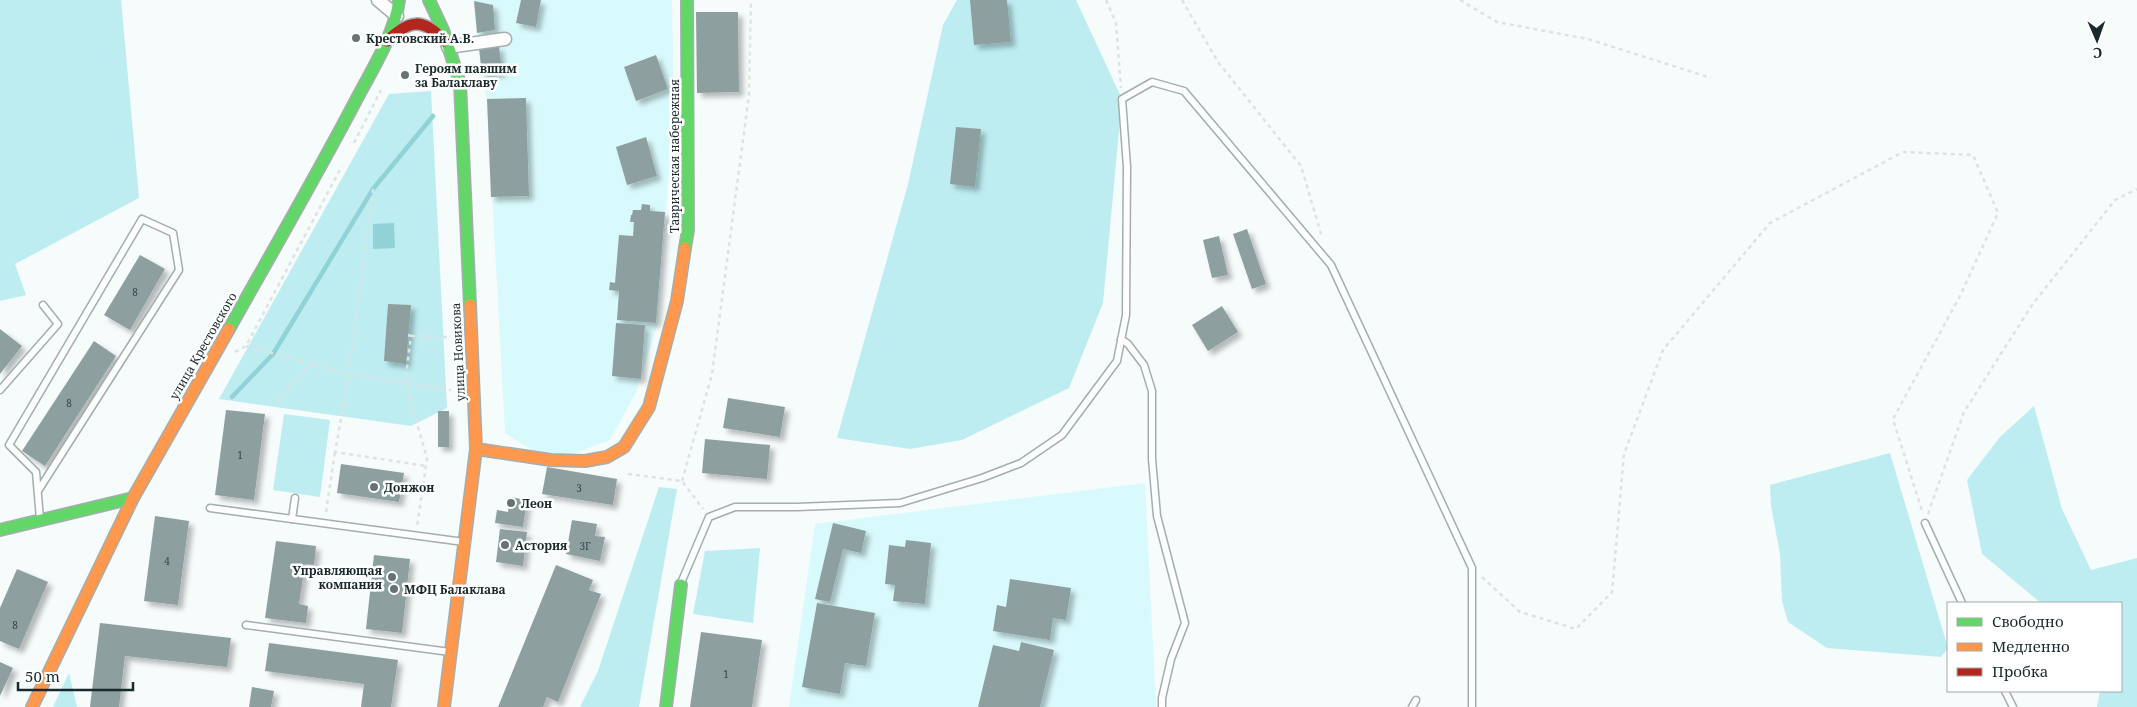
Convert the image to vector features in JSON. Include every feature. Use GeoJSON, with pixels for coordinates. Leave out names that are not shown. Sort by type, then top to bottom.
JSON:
{"type":"FeatureCollection","features":[{"type":"Feature","properties":{"kind":"main road","name":"улица Крестовского"},"geometry":{"type":"LineString","coordinates":[[32,707],[133,498],[326,157],[387,41],[396,16],[399,0]]}},
{"type":"Feature","properties":{"kind":"main road","name":"улица Новикова"},"geometry":{"type":"LineString","coordinates":[[429,0],[443,30],[460,82],[476,449],[444,707]]}},
{"type":"Feature","properties":{"kind":"main road","name":"Таврическая набережная"},"geometry":{"type":"LineString","coordinates":[[476,449],[551,460],[585,461],[607,457],[624,447],[636,432],[649,407],[678,301],[688,230],[687,0]]}},
{"type":"Feature","properties":{"kind":"main road"},"geometry":{"type":"LineString","coordinates":[[387,41],[402,28],[410,24],[419,23],[433,29],[448,47]]}},
{"type":"Feature","properties":{"kind":"main road"},"geometry":{"type":"LineString","coordinates":[[0,530],[133,498]]}},
{"type":"Feature","properties":{"kind":"main road"},"geometry":{"type":"LineString","coordinates":[[666,707],[681,585]]}},
{"type":"Feature","properties":{"kind":"street"},"geometry":{"type":"LineString","coordinates":[[378,0],[396,16]]}},
{"type":"Feature","properties":{"kind":"street"},"geometry":{"type":"LineString","coordinates":[[448,47],[505,39]]}},
{"type":"Feature","properties":{"kind":"lane"},"geometry":{"type":"LineString","coordinates":[[681,585],[709,518],[735,507],[797,508],[900,503],[982,478],[1021,463],[1062,435],[1117,361],[1126,315],[1127,167],[1122,99],[1152,82],[1184,92],[1331,265],[1472,568],[1472,707]]}},
{"type":"Feature","properties":{"kind":"lane"},"geometry":{"type":"LineString","coordinates":[[38,491],[179,270],[172,233],[142,218],[9,445],[36,472],[40,520]]}},
{"type":"Feature","properties":{"kind":"lane"},"geometry":{"type":"LineString","coordinates":[[0,390],[58,324],[43,306]]}},
{"type":"Feature","properties":{"kind":"lane"},"geometry":{"type":"LineString","coordinates":[[1121,339],[1128,344],[1144,365],[1152,391],[1152,459],[1156,516],[1185,623],[1171,659],[1162,698],[1162,707]]}},
{"type":"Feature","properties":{"kind":"lane"},"geometry":{"type":"LineString","coordinates":[[292,519],[295,498]]}},
{"type":"Feature","properties":{"kind":"lane"},"geometry":{"type":"LineString","coordinates":[[210,508],[465,542]]}},
{"type":"Feature","properties":{"kind":"lane"},"geometry":{"type":"LineString","coordinates":[[1925,523],[1962,602]]}},
{"type":"Feature","properties":{"kind":"lane"},"geometry":{"type":"LineString","coordinates":[[246,625],[450,652]]}},
{"type":"Feature","properties":{"kind":"lane"},"geometry":{"type":"LineString","coordinates":[[2006,692],[2013,707]]}},
{"type":"Feature","properties":{"kind":"lane"},"geometry":{"type":"LineString","coordinates":[[1412,707],[1416,700]]}},
{"type":"Feature","properties":{"kind":"path"},"geometry":{"type":"LineString","coordinates":[[682,481],[712,374],[749,95],[751,0]]}},
{"type":"Feature","properties":{"kind":"path"},"geometry":{"type":"LineString","coordinates":[[1106,0],[1116,23],[1122,99]]}},
{"type":"Feature","properties":{"kind":"path"},"geometry":{"type":"LineString","coordinates":[[1182,0],[1218,62],[1300,166],[1322,238]]}},
{"type":"Feature","properties":{"kind":"path"},"geometry":{"type":"LineString","coordinates":[[1460,0],[1497,22],[1588,38],[1711,78]]}},
{"type":"Feature","properties":{"kind":"path"},"geometry":{"type":"LineString","coordinates":[[1472,568],[1520,612],[1576,629],[1612,592],[1624,454],[1663,350],[1770,223],[1903,152],[1973,155],[1998,213],[1960,296],[1893,419],[1925,523]]}},
{"type":"Feature","properties":{"kind":"path"},"geometry":{"type":"LineString","coordinates":[[324,523],[348,374],[373,189]]}},
{"type":"Feature","properties":{"kind":"path"},"geometry":{"type":"LineString","coordinates":[[1925,523],[1964,412],[2032,305],[2115,200],[2137,189]]}},
{"type":"Feature","properties":{"kind":"path"},"geometry":{"type":"LineString","coordinates":[[416,536],[428,458],[405,383],[410,335],[448,337]]}},
{"type":"Feature","properties":{"kind":"path"},"geometry":{"type":"LineString","coordinates":[[246,346],[348,374],[451,390]]}},
{"type":"Feature","properties":{"kind":"path"},"geometry":{"type":"LineString","coordinates":[[277,401],[312,364]]}},
{"type":"Feature","properties":{"kind":"path"},"geometry":{"type":"LineString","coordinates":[[335,452],[426,466]]}},
{"type":"Feature","properties":{"kind":"path"},"geometry":{"type":"LineString","coordinates":[[628,474],[682,481],[709,518]]}},
{"type":"Feature","properties":{"kind":"shaded area"},"geometry":{"type":"Polygon","coordinates":[[[0,0],[121,0],[139,198],[15,264],[26,295],[0,301],[0,0]]]}},
{"type":"Feature","properties":{"kind":"shaded area"},"geometry":{"type":"Polygon","coordinates":[[[474,0],[672,0],[674,109],[657,326],[636,392],[610,440],[570,455],[532,450],[505,433],[487,99],[482,75],[474,0]]]}},
{"type":"Feature","properties":{"kind":"shaded area"},"geometry":{"type":"Polygon","coordinates":[[[957,0],[1076,0],[1122,99],[1103,303],[1069,388],[962,440],[910,449],[837,438],[908,184],[943,25],[957,0]]]}},
{"type":"Feature","properties":{"kind":"shaded area"},"geometry":{"type":"Polygon","coordinates":[[[431,91],[447,408],[411,426],[219,399],[389,94],[431,91]]]}},
{"type":"Feature","properties":{"kind":"shaded area"},"geometry":{"type":"Polygon","coordinates":[[[394,223],[395,248],[373,249],[373,224],[394,223]]]}},
{"type":"Feature","properties":{"kind":"shaded area"},"geometry":{"type":"Polygon","coordinates":[[[2034,406],[2062,509],[2091,570],[2137,558],[2137,707],[2097,707],[2100,692],[2122,692],[2122,602],[2040,602],[1982,554],[1967,480],[2000,437],[2034,406]]]}},
{"type":"Feature","properties":{"kind":"shaded area"},"geometry":{"type":"Polygon","coordinates":[[[284,414],[330,420],[320,497],[273,490],[284,414]]]}},
{"type":"Feature","properties":{"kind":"shaded area"},"geometry":{"type":"Polygon","coordinates":[[[1890,453],[1947,645],[1947,649],[1941,657],[1827,648],[1788,622],[1782,601],[1780,554],[1771,506],[1770,485],[1890,453]]]}},
{"type":"Feature","properties":{"kind":"shaded area"},"geometry":{"type":"Polygon","coordinates":[[[1145,483],[1156,707],[789,707],[815,524],[1145,483]]]}},
{"type":"Feature","properties":{"kind":"shaded area"},"geometry":{"type":"Polygon","coordinates":[[[659,487],[677,489],[639,707],[580,707],[598,671],[659,487]]]}},
{"type":"Feature","properties":{"kind":"shaded area"},"geometry":{"type":"Polygon","coordinates":[[[760,548],[753,623],[693,614],[705,551],[760,548]]]}},
{"type":"Feature","properties":{"kind":"shaded area"},"geometry":{"type":"Polygon","coordinates":[[[69,673],[77,707],[53,707],[69,673]]]}},
{"type":"Feature","properties":{"kind":"building"},"geometry":{"type":"Polygon","coordinates":[[[521,0],[541,0],[536,27],[516,23],[521,0]]]}},
{"type":"Feature","properties":{"kind":"building"},"geometry":{"type":"Polygon","coordinates":[[[970,0],[1007,0],[1011,42],[974,45],[970,0]]]}},
{"type":"Feature","properties":{"kind":"building"},"geometry":{"type":"Polygon","coordinates":[[[474,1],[493,5],[495,30],[477,33],[474,1]]]}},
{"type":"Feature","properties":{"kind":"building"},"geometry":{"type":"Polygon","coordinates":[[[696,12],[738,12],[739,92],[697,93],[696,12]]]}},
{"type":"Feature","properties":{"kind":"building"},"geometry":{"type":"Polygon","coordinates":[[[499,46],[502,72],[482,75],[479,48],[499,46]]]}},
{"type":"Feature","properties":{"kind":"building"},"geometry":{"type":"Polygon","coordinates":[[[656,55],[668,89],[636,101],[624,67],[656,55]]]}},
{"type":"Feature","properties":{"kind":"building"},"geometry":{"type":"Polygon","coordinates":[[[526,98],[529,196],[491,197],[487,99],[526,98]]]}},
{"type":"Feature","properties":{"kind":"building"},"geometry":{"type":"Polygon","coordinates":[[[956,127],[981,129],[975,187],[950,184],[956,127]]]}},
{"type":"Feature","properties":{"kind":"building"},"geometry":{"type":"Polygon","coordinates":[[[646,137],[657,176],[627,185],[616,147],[646,137]]]}},
{"type":"Feature","properties":{"kind":"building"},"geometry":{"type":"Polygon","coordinates":[[[642,204],[650,205],[650,211],[665,212],[656,323],[617,320],[619,291],[609,290],[610,282],[615,283],[619,235],[633,236],[634,222],[630,222],[631,215],[633,210],[641,210],[642,204]]]}},
{"type":"Feature","properties":{"kind":"building"},"geometry":{"type":"Polygon","coordinates":[[[1247,229],[1266,284],[1252,289],[1233,234],[1247,229]]]}},
{"type":"Feature","properties":{"kind":"building"},"geometry":{"type":"Polygon","coordinates":[[[1219,236],[1228,275],[1212,278],[1203,240],[1219,236]]]}},
{"type":"Feature","properties":{"kind":"building"},"geometry":{"type":"Polygon","coordinates":[[[140,255],[165,269],[130,330],[104,315],[140,255]]]}},
{"type":"Feature","properties":{"kind":"building"},"geometry":{"type":"Polygon","coordinates":[[[388,304],[411,305],[406,364],[384,361],[388,304]]]}},
{"type":"Feature","properties":{"kind":"building"},"geometry":{"type":"Polygon","coordinates":[[[1222,306],[1238,332],[1208,351],[1192,325],[1222,306]]]}},
{"type":"Feature","properties":{"kind":"building"},"geometry":{"type":"Polygon","coordinates":[[[616,323],[645,325],[641,379],[612,376],[616,323]]]}},
{"type":"Feature","properties":{"kind":"building"},"geometry":{"type":"Polygon","coordinates":[[[0,329],[22,346],[0,374],[0,329]]]}},
{"type":"Feature","properties":{"kind":"building"},"geometry":{"type":"Polygon","coordinates":[[[94,341],[116,356],[45,466],[22,451],[94,341]]]}},
{"type":"Feature","properties":{"kind":"building"},"geometry":{"type":"Polygon","coordinates":[[[728,398],[785,407],[780,437],[723,428],[728,398]]]}},
{"type":"Feature","properties":{"kind":"building"},"geometry":{"type":"Polygon","coordinates":[[[226,410],[265,414],[254,500],[215,495],[226,410]]]}},
{"type":"Feature","properties":{"kind":"building"},"geometry":{"type":"Polygon","coordinates":[[[438,411],[449,411],[449,447],[438,447],[438,411]]]}},
{"type":"Feature","properties":{"kind":"building"},"geometry":{"type":"Polygon","coordinates":[[[705,439],[770,445],[767,479],[702,473],[705,439]]]}},
{"type":"Feature","properties":{"kind":"building"},"geometry":{"type":"Polygon","coordinates":[[[341,464],[404,473],[399,502],[337,493],[341,464]]]}},
{"type":"Feature","properties":{"kind":"building"},"geometry":{"type":"Polygon","coordinates":[[[547,467],[617,479],[613,505],[542,494],[547,467]]]}},
{"type":"Feature","properties":{"kind":"building"},"geometry":{"type":"Polygon","coordinates":[[[510,497],[527,500],[523,527],[495,523],[497,510],[508,512],[510,497]]]}},
{"type":"Feature","properties":{"kind":"building"},"geometry":{"type":"Polygon","coordinates":[[[155,516],[189,521],[178,605],[144,601],[155,516]]]}},
{"type":"Feature","properties":{"kind":"building"},"geometry":{"type":"Polygon","coordinates":[[[572,520],[597,524],[595,536],[605,537],[600,561],[566,554],[572,520]]]}},
{"type":"Feature","properties":{"kind":"building"},"geometry":{"type":"Polygon","coordinates":[[[833,523],[866,531],[861,553],[843,549],[830,602],[815,599],[833,523]]]}},
{"type":"Feature","properties":{"kind":"building"},"geometry":{"type":"Polygon","coordinates":[[[500,529],[527,532],[523,566],[496,562],[500,529]]]}},
{"type":"Feature","properties":{"kind":"building"},"geometry":{"type":"Polygon","coordinates":[[[906,540],[931,543],[925,604],[893,601],[895,585],[885,584],[889,545],[905,547],[906,540]]]}},
{"type":"Feature","properties":{"kind":"building"},"geometry":{"type":"Polygon","coordinates":[[[276,541],[316,546],[314,565],[305,564],[299,604],[308,606],[306,623],[265,618],[276,541]]]}},
{"type":"Feature","properties":{"kind":"building"},"geometry":{"type":"Polygon","coordinates":[[[374,555],[410,559],[402,633],[366,629],[374,555]]]}},
{"type":"Feature","properties":{"kind":"building"},"geometry":{"type":"Polygon","coordinates":[[[556,565],[593,580],[589,590],[601,594],[558,702],[547,697],[543,707],[498,707],[556,565]]]}},
{"type":"Feature","properties":{"kind":"building"},"geometry":{"type":"Polygon","coordinates":[[[17,569],[48,582],[19,649],[0,641],[0,608],[17,569]]]}},
{"type":"Feature","properties":{"kind":"building"},"geometry":{"type":"Polygon","coordinates":[[[1010,579],[1071,588],[1066,620],[1053,618],[1050,640],[993,631],[997,605],[1006,607],[1010,579]]]}},
{"type":"Feature","properties":{"kind":"building"},"geometry":{"type":"Polygon","coordinates":[[[817,603],[875,613],[866,666],[845,663],[840,694],[802,687],[817,603]]]}},
{"type":"Feature","properties":{"kind":"building"},"geometry":{"type":"Polygon","coordinates":[[[100,623],[231,638],[227,667],[125,656],[119,707],[90,707],[100,623]]]}},
{"type":"Feature","properties":{"kind":"building"},"geometry":{"type":"Polygon","coordinates":[[[701,632],[762,640],[752,707],[690,707],[701,632]]]}},
{"type":"Feature","properties":{"kind":"building"},"geometry":{"type":"Polygon","coordinates":[[[1021,642],[1054,650],[1040,707],[978,707],[993,645],[1019,651],[1021,642]]]}},
{"type":"Feature","properties":{"kind":"building"},"geometry":{"type":"Polygon","coordinates":[[[269,643],[398,660],[391,707],[361,707],[364,684],[265,671],[269,643]]]}},
{"type":"Feature","properties":{"kind":"building"},"geometry":{"type":"Polygon","coordinates":[[[0,662],[13,668],[0,696],[0,662]]]}},
{"type":"Feature","properties":{"kind":"building"},"geometry":{"type":"Polygon","coordinates":[[[252,687],[274,691],[271,707],[249,707],[252,687]]]}},
{"type":"Feature","properties":{"kind":"waterway"},"geometry":{"type":"LineString","coordinates":[[232,397],[273,354],[373,189],[433,116]]}},
{"type":"Feature","properties":{"kind":"traffic: fast"},"geometry":{"type":"LineString","coordinates":[[229,329],[308,189],[374,66],[392,27],[399,0]]}},
{"type":"Feature","properties":{"kind":"traffic: fast"},"geometry":{"type":"LineString","coordinates":[[429,0],[443,30],[460,83],[470,305]]}},
{"type":"Feature","properties":{"kind":"traffic: fast"},"geometry":{"type":"LineString","coordinates":[[685,248],[688,230],[687,0]]}},
{"type":"Feature","properties":{"kind":"traffic: fast"},"geometry":{"type":"LineString","coordinates":[[0,530],[133,498]]}},
{"type":"Feature","properties":{"kind":"traffic: fast"},"geometry":{"type":"LineString","coordinates":[[666,707],[681,585]]}},
{"type":"Feature","properties":{"kind":"traffic: slow"},"geometry":{"type":"LineString","coordinates":[[476,449],[551,460],[585,461],[607,457],[624,447],[649,407],[677,301],[685,248]]}},
{"type":"Feature","properties":{"kind":"traffic: slow"},"geometry":{"type":"LineString","coordinates":[[444,707],[476,449],[470,305]]}},
{"type":"Feature","properties":{"kind":"traffic: slow"},"geometry":{"type":"LineString","coordinates":[[32,707],[133,498],[229,329]]}},
{"type":"Feature","properties":{"kind":"traffic: jam"},"geometry":{"type":"LineString","coordinates":[[387,41],[402,29],[416,24],[429,28],[444,41]]}},
{"type":"Feature","properties":{"kind":"place","name":"Крестовский А.В."},"geometry":{"type":"Point","coordinates":[356,38]}},
{"type":"Feature","properties":{"kind":"place","name":"Героям павшим за Балаклаву"},"geometry":{"type":"Point","coordinates":[405,75]}},
{"type":"Feature","properties":{"kind":"place","name":"Донжон"},"geometry":{"type":"Point","coordinates":[374,487]}},
{"type":"Feature","properties":{"kind":"place","name":"Леон"},"geometry":{"type":"Point","coordinates":[511,503]}},
{"type":"Feature","properties":{"kind":"place","name":"Астория"},"geometry":{"type":"Point","coordinates":[505,545]}},
{"type":"Feature","properties":{"kind":"place","name":"Управляющая компания"},"geometry":{"type":"Point","coordinates":[392,577]}},
{"type":"Feature","properties":{"kind":"place","name":"МФЦ Балаклава"},"geometry":{"type":"Point","coordinates":[394,589]}}]}
